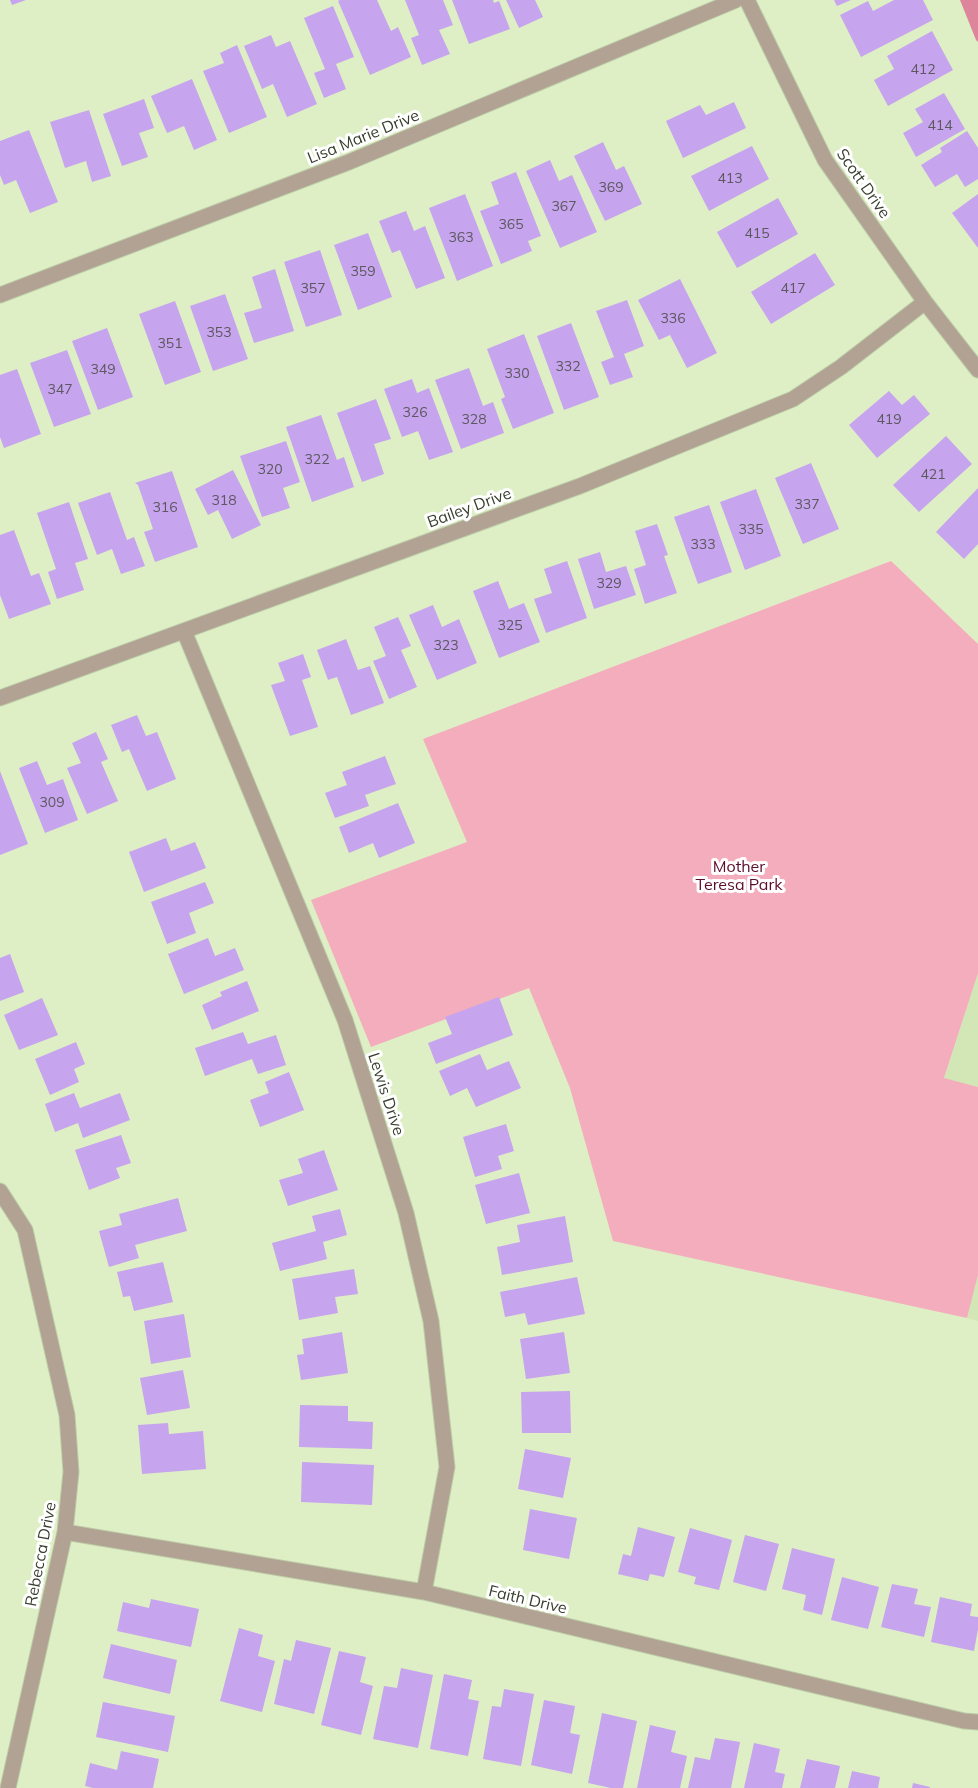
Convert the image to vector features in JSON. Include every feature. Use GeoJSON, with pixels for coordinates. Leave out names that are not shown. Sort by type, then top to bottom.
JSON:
{"type":"FeatureCollection","features":[{"type":"Feature","properties":{"kind":"street","name":"Lisa Marie Drive"},"geometry":{"type":"LineString","coordinates":[[0,295],[349,162],[736,0]]}},
{"type":"Feature","properties":{"kind":"street","name":"Scott Drive"},"geometry":{"type":"LineString","coordinates":[[747,0],[825,160],[925,302],[978,370]]}},
{"type":"Feature","properties":{"kind":"street","name":"Bailey Drive"},"geometry":{"type":"LineString","coordinates":[[0,698],[580,486],[793,399],[840,367],[925,302]]}},
{"type":"Feature","properties":{"kind":"street","name":"Lewis Drive"},"geometry":{"type":"LineString","coordinates":[[184,631],[345,1020],[406,1214],[431,1321],[447,1467],[423,1592]]}},
{"type":"Feature","properties":{"kind":"street","name":"Rebecca Drive"},"geometry":{"type":"LineString","coordinates":[[0,1191],[25,1230],[67,1415],[71,1472],[65,1532],[8,1788]]}},
{"type":"Feature","properties":{"kind":"street","name":"Faith Drive"},"geometry":{"type":"LineString","coordinates":[[65,1532],[423,1592],[964,1721],[978,1722]]}},
{"type":"Feature","properties":{"kind":"shaded area"},"geometry":{"type":"Polygon","coordinates":[[[960,0],[978,0],[978,42],[976,40],[960,0]]]}},
{"type":"Feature","properties":{"kind":"shaded area"},"geometry":{"type":"Polygon","coordinates":[[[978,973],[978,1087],[944,1079],[978,973]]]}},
{"type":"Feature","properties":{"kind":"shaded area"},"geometry":{"type":"Polygon","coordinates":[[[978,1275],[978,1321],[967,1318],[978,1275]]]}},
{"type":"Feature","properties":{"kind":"green space","name":"Mother Teresa Park"},"geometry":{"type":"Polygon","coordinates":[[[891,561],[978,644],[978,973],[944,1078],[978,1087],[978,1275],[967,1318],[613,1241],[570,1088],[529,988],[371,1047],[311,900],[467,842],[423,739],[891,561]]]}},
{"type":"Feature","properties":{"kind":"building"},"geometry":{"type":"Polygon","coordinates":[[[10,0],[26,0],[12,5],[10,0]]]}},
{"type":"Feature","properties":{"kind":"building"},"geometry":{"type":"Polygon","coordinates":[[[377,0],[391,31],[398,27],[411,57],[370,75],[338,1],[377,0]]]}},
{"type":"Feature","properties":{"kind":"building"},"geometry":{"type":"Polygon","coordinates":[[[405,0],[443,0],[453,25],[439,30],[450,54],[422,65],[411,38],[419,35],[405,0]]]}},
{"type":"Feature","properties":{"kind":"building"},"geometry":{"type":"Polygon","coordinates":[[[452,0],[493,0],[494,3],[499,1],[510,29],[469,44],[452,0]]]}},
{"type":"Feature","properties":{"kind":"building"},"geometry":{"type":"Polygon","coordinates":[[[506,0],[535,0],[543,17],[519,28],[506,0]]]}},
{"type":"Feature","properties":{"kind":"building"},"geometry":{"type":"Polygon","coordinates":[[[834,0],[851,0],[837,6],[834,0]]]}},
{"type":"Feature","properties":{"kind":"building"},"geometry":{"type":"Polygon","coordinates":[[[894,0],[923,0],[933,20],[861,57],[840,15],[868,1],[873,11],[894,0]]]}},
{"type":"Feature","properties":{"kind":"building"},"geometry":{"type":"Polygon","coordinates":[[[333,6],[354,57],[336,64],[346,89],[324,98],[314,73],[325,69],[304,18],[333,6]]]}},
{"type":"Feature","properties":{"kind":"building"},"geometry":{"type":"Polygon","coordinates":[[[932,31],[953,70],[888,106],[874,80],[894,69],[887,56],[932,31]]]}},
{"type":"Feature","properties":{"kind":"building"},"geometry":{"type":"Polygon","coordinates":[[[271,35],[276,47],[290,41],[317,104],[287,117],[273,84],[262,89],[244,46],[271,35]]]}},
{"type":"Feature","properties":{"kind":"building"},"geometry":{"type":"Polygon","coordinates":[[[237,45],[267,117],[229,133],[203,71],[224,63],[220,53],[237,45]]]}},
{"type":"Feature","properties":{"kind":"building"},"geometry":{"type":"Polygon","coordinates":[[[192,79],[217,140],[194,150],[184,126],[167,133],[151,96],[192,79]]]}},
{"type":"Feature","properties":{"kind":"building"},"geometry":{"type":"Polygon","coordinates":[[[944,93],[965,129],[916,157],[903,133],[923,122],[915,109],[944,93]]]}},
{"type":"Feature","properties":{"kind":"building"},"geometry":{"type":"Polygon","coordinates":[[[144,99],[154,128],[139,133],[148,157],[122,166],[103,114],[144,99]]]}},
{"type":"Feature","properties":{"kind":"building"},"geometry":{"type":"Polygon","coordinates":[[[734,102],[746,128],[683,158],[666,121],[700,105],[706,115],[734,102]]]}},
{"type":"Feature","properties":{"kind":"building"},"geometry":{"type":"Polygon","coordinates":[[[89,110],[111,176],[92,182],[86,161],[65,168],[50,122],[89,110]]]}},
{"type":"Feature","properties":{"kind":"building"},"geometry":{"type":"Polygon","coordinates":[[[29,130],[58,202],[30,213],[16,180],[4,185],[0,175],[0,141],[29,130]]]}},
{"type":"Feature","properties":{"kind":"building"},"geometry":{"type":"Polygon","coordinates":[[[967,131],[978,148],[978,179],[965,187],[957,174],[935,187],[921,165],[942,152],[940,148],[967,131]]]}},
{"type":"Feature","properties":{"kind":"building"},"geometry":{"type":"Polygon","coordinates":[[[603,142],[616,170],[624,166],[642,204],[605,221],[574,156],[603,142]]]}},
{"type":"Feature","properties":{"kind":"building"},"geometry":{"type":"Polygon","coordinates":[[[752,146],[769,179],[709,211],[691,176],[752,146]]]}},
{"type":"Feature","properties":{"kind":"building"},"geometry":{"type":"Polygon","coordinates":[[[550,160],[559,181],[572,175],[597,232],[560,248],[526,171],[550,160]]]}},
{"type":"Feature","properties":{"kind":"building"},"geometry":{"type":"Polygon","coordinates":[[[516,172],[541,236],[528,241],[532,251],[501,264],[480,211],[499,204],[491,182],[516,172]]]}},
{"type":"Feature","properties":{"kind":"building"},"geometry":{"type":"Polygon","coordinates":[[[465,194],[493,266],[457,281],[429,208],[465,194]]]}},
{"type":"Feature","properties":{"kind":"building"},"geometry":{"type":"Polygon","coordinates":[[[978,194],[978,248],[952,213],[978,194]]]}},
{"type":"Feature","properties":{"kind":"building"},"geometry":{"type":"Polygon","coordinates":[[[778,198],[798,234],[737,268],[717,232],[778,198]]]}},
{"type":"Feature","properties":{"kind":"building"},"geometry":{"type":"Polygon","coordinates":[[[406,211],[414,231],[425,226],[445,278],[416,289],[400,250],[392,253],[379,221],[406,211]]]}},
{"type":"Feature","properties":{"kind":"building"},"geometry":{"type":"Polygon","coordinates":[[[368,233],[392,297],[358,310],[334,245],[368,233]]]}},
{"type":"Feature","properties":{"kind":"building"},"geometry":{"type":"Polygon","coordinates":[[[320,250],[342,315],[306,327],[284,262],[320,250]]]}},
{"type":"Feature","properties":{"kind":"building"},"geometry":{"type":"Polygon","coordinates":[[[815,253],[835,285],[771,324],[751,292],[815,253]]]}},
{"type":"Feature","properties":{"kind":"building"},"geometry":{"type":"Polygon","coordinates":[[[275,269],[294,331],[254,343],[244,313],[262,308],[252,277],[275,269]]]}},
{"type":"Feature","properties":{"kind":"building"},"geometry":{"type":"Polygon","coordinates":[[[680,279],[717,353],[687,368],[670,335],[659,340],[638,300],[680,279]]]}},
{"type":"Feature","properties":{"kind":"building"},"geometry":{"type":"Polygon","coordinates":[[[225,294],[248,359],[213,371],[190,306],[225,294]]]}},
{"type":"Feature","properties":{"kind":"building"},"geometry":{"type":"Polygon","coordinates":[[[627,300],[644,346],[624,354],[633,377],[610,385],[601,362],[614,357],[596,311],[627,300]]]}},
{"type":"Feature","properties":{"kind":"building"},"geometry":{"type":"Polygon","coordinates":[[[175,301],[201,372],[165,385],[139,314],[175,301]]]}},
{"type":"Feature","properties":{"kind":"building"},"geometry":{"type":"Polygon","coordinates":[[[571,323],[599,397],[564,410],[537,336],[571,323]]]}},
{"type":"Feature","properties":{"kind":"building"},"geometry":{"type":"Polygon","coordinates":[[[107,328],[133,397],[98,410],[72,341],[107,328]]]}},
{"type":"Feature","properties":{"kind":"building"},"geometry":{"type":"Polygon","coordinates":[[[524,334],[554,413],[513,429],[501,399],[505,397],[487,349],[524,334]]]}},
{"type":"Feature","properties":{"kind":"building"},"geometry":{"type":"Polygon","coordinates":[[[67,350],[91,414],[54,427],[30,363],[67,350]]]}},
{"type":"Feature","properties":{"kind":"building"},"geometry":{"type":"Polygon","coordinates":[[[469,368],[483,406],[493,402],[504,433],[461,449],[435,380],[469,368]]]}},
{"type":"Feature","properties":{"kind":"building"},"geometry":{"type":"Polygon","coordinates":[[[17,369],[41,434],[4,448],[0,437],[0,375],[17,369]]]}},
{"type":"Feature","properties":{"kind":"building"},"geometry":{"type":"Polygon","coordinates":[[[412,379],[417,393],[429,388],[453,452],[429,460],[418,431],[402,437],[384,389],[412,379]]]}},
{"type":"Feature","properties":{"kind":"building"},"geometry":{"type":"Polygon","coordinates":[[[889,391],[902,405],[914,395],[930,414],[877,458],[849,425],[889,391]]]}},
{"type":"Feature","properties":{"kind":"building"},"geometry":{"type":"Polygon","coordinates":[[[376,399],[391,439],[374,444],[384,474],[362,482],[337,413],[376,399]]]}},
{"type":"Feature","properties":{"kind":"building"},"geometry":{"type":"Polygon","coordinates":[[[321,415],[337,460],[344,457],[354,487],[312,502],[286,427],[321,415]]]}},
{"type":"Feature","properties":{"kind":"building"},"geometry":{"type":"Polygon","coordinates":[[[946,436],[972,464],[919,512],[893,485],[946,436]]]}},
{"type":"Feature","properties":{"kind":"building"},"geometry":{"type":"Polygon","coordinates":[[[286,441],[300,482],[283,488],[290,508],[262,517],[240,456],[286,441]]]}},
{"type":"Feature","properties":{"kind":"building"},"geometry":{"type":"Polygon","coordinates":[[[811,463],[839,529],[803,544],[775,478],[811,463]]]}},
{"type":"Feature","properties":{"kind":"building"},"geometry":{"type":"Polygon","coordinates":[[[233,470],[261,525],[232,539],[218,510],[208,515],[195,489],[233,470]]]}},
{"type":"Feature","properties":{"kind":"building"},"geometry":{"type":"Polygon","coordinates":[[[172,471],[198,547],[155,562],[144,532],[153,529],[138,485],[135,483],[172,471]]]}},
{"type":"Feature","properties":{"kind":"building"},"geometry":{"type":"Polygon","coordinates":[[[978,488],[978,544],[964,559],[936,532],[978,488]]]}},
{"type":"Feature","properties":{"kind":"building"},"geometry":{"type":"Polygon","coordinates":[[[756,489],[781,556],[745,570],[720,502],[756,489]]]}},
{"type":"Feature","properties":{"kind":"building"},"geometry":{"type":"Polygon","coordinates":[[[110,492],[127,540],[134,537],[145,566],[121,574],[112,549],[97,555],[78,503],[110,492]]]}},
{"type":"Feature","properties":{"kind":"building"},"geometry":{"type":"Polygon","coordinates":[[[69,502],[88,559],[75,563],[84,590],[57,599],[48,572],[56,569],[37,513],[69,502]]]}},
{"type":"Feature","properties":{"kind":"building"},"geometry":{"type":"Polygon","coordinates":[[[709,505],[732,572],[698,584],[674,517],[709,505]]]}},
{"type":"Feature","properties":{"kind":"building"},"geometry":{"type":"Polygon","coordinates":[[[657,524],[668,555],[664,556],[677,593],[645,604],[634,569],[646,565],[635,531],[657,524]]]}},
{"type":"Feature","properties":{"kind":"building"},"geometry":{"type":"Polygon","coordinates":[[[14,530],[31,576],[39,573],[51,604],[9,619],[0,595],[0,535],[14,530]]]}},
{"type":"Feature","properties":{"kind":"building"},"geometry":{"type":"Polygon","coordinates":[[[600,552],[606,572],[626,566],[636,595],[594,609],[578,559],[600,552]]]}},
{"type":"Feature","properties":{"kind":"building"},"geometry":{"type":"Polygon","coordinates":[[[567,561],[587,618],[546,633],[534,599],[552,593],[544,569],[567,561]]]}},
{"type":"Feature","properties":{"kind":"building"},"geometry":{"type":"Polygon","coordinates":[[[498,581],[509,609],[524,603],[540,642],[499,658],[473,591],[498,581]]]}},
{"type":"Feature","properties":{"kind":"building"},"geometry":{"type":"Polygon","coordinates":[[[433,605],[442,627],[459,619],[477,663],[437,680],[409,615],[433,605]]]}},
{"type":"Feature","properties":{"kind":"building"},"geometry":{"type":"Polygon","coordinates":[[[398,617],[411,646],[401,650],[417,687],[389,699],[373,661],[386,656],[374,627],[398,617]]]}},
{"type":"Feature","properties":{"kind":"building"},"geometry":{"type":"Polygon","coordinates":[[[346,639],[358,670],[370,666],[384,703],[351,715],[337,677],[328,680],[317,650],[346,639]]]}},
{"type":"Feature","properties":{"kind":"building"},"geometry":{"type":"Polygon","coordinates":[[[303,654],[311,677],[302,680],[318,727],[290,736],[271,685],[285,681],[278,663],[303,654]]]}},
{"type":"Feature","properties":{"kind":"building"},"geometry":{"type":"Polygon","coordinates":[[[137,715],[146,736],[157,732],[176,779],[147,791],[129,749],[122,752],[111,725],[137,715]]]}},
{"type":"Feature","properties":{"kind":"building"},"geometry":{"type":"Polygon","coordinates":[[[96,732],[108,759],[101,762],[118,801],[87,814],[67,768],[81,763],[72,743],[96,732]]]}},
{"type":"Feature","properties":{"kind":"building"},"geometry":{"type":"Polygon","coordinates":[[[385,756],[396,784],[365,795],[369,806],[335,818],[325,793],[347,785],[342,772],[385,756]]]}},
{"type":"Feature","properties":{"kind":"building"},"geometry":{"type":"Polygon","coordinates":[[[37,761],[47,785],[63,779],[78,820],[45,833],[19,768],[37,761]]]}},
{"type":"Feature","properties":{"kind":"building"},"geometry":{"type":"Polygon","coordinates":[[[0,771],[28,844],[0,855],[0,771]]]}},
{"type":"Feature","properties":{"kind":"building"},"geometry":{"type":"Polygon","coordinates":[[[398,803],[415,843],[379,858],[373,843],[349,853],[339,827],[398,803]]]}},
{"type":"Feature","properties":{"kind":"building"},"geometry":{"type":"Polygon","coordinates":[[[166,838],[171,851],[195,842],[206,868],[144,892],[129,852],[166,838]]]}},
{"type":"Feature","properties":{"kind":"building"},"geometry":{"type":"Polygon","coordinates":[[[205,882],[214,903],[189,913],[196,933],[167,944],[151,902],[205,882]]]}},
{"type":"Feature","properties":{"kind":"building"},"geometry":{"type":"Polygon","coordinates":[[[208,938],[215,956],[235,948],[244,970],[184,994],[168,954],[208,938]]]}},
{"type":"Feature","properties":{"kind":"building"},"geometry":{"type":"Polygon","coordinates":[[[10,954],[24,992],[0,1001],[0,958],[10,954]]]}},
{"type":"Feature","properties":{"kind":"building"},"geometry":{"type":"Polygon","coordinates":[[[247,981],[259,1011],[212,1030],[202,1005],[222,996],[220,992],[247,981]]]}},
{"type":"Feature","properties":{"kind":"building"},"geometry":{"type":"Polygon","coordinates":[[[499,997],[513,1035],[436,1064],[428,1043],[452,1034],[445,1017],[499,997]]]}},
{"type":"Feature","properties":{"kind":"building"},"geometry":{"type":"Polygon","coordinates":[[[42,998],[58,1035],[19,1050],[4,1015],[42,998]]]}},
{"type":"Feature","properties":{"kind":"building"},"geometry":{"type":"Polygon","coordinates":[[[243,1032],[248,1044],[276,1035],[286,1065],[258,1074],[252,1059],[205,1076],[195,1048],[243,1032]]]}},
{"type":"Feature","properties":{"kind":"building"},"geometry":{"type":"Polygon","coordinates":[[[76,1042],[85,1064],[74,1069],[79,1082],[50,1095],[35,1059],[76,1042]]]}},
{"type":"Feature","properties":{"kind":"building"},"geometry":{"type":"Polygon","coordinates":[[[480,1054],[487,1070],[509,1061],[521,1088],[476,1107],[467,1088],[450,1096],[439,1071],[480,1054]]]}},
{"type":"Feature","properties":{"kind":"building"},"geometry":{"type":"Polygon","coordinates":[[[289,1072],[304,1110],[260,1127],[250,1100],[269,1093],[265,1082],[289,1072]]]}},
{"type":"Feature","properties":{"kind":"building"},"geometry":{"type":"Polygon","coordinates":[[[74,1093],[80,1108],[120,1093],[130,1120],[83,1138],[78,1123],[55,1132],[45,1104],[74,1093]]]}},
{"type":"Feature","properties":{"kind":"building"},"geometry":{"type":"Polygon","coordinates":[[[506,1124],[514,1151],[498,1156],[502,1169],[475,1177],[463,1137],[506,1124]]]}},
{"type":"Feature","properties":{"kind":"building"},"geometry":{"type":"Polygon","coordinates":[[[121,1135],[131,1163],[116,1168],[120,1178],[89,1190],[75,1150],[121,1135]]]}},
{"type":"Feature","properties":{"kind":"building"},"geometry":{"type":"Polygon","coordinates":[[[324,1150],[338,1190],[288,1206],[279,1180],[303,1173],[298,1159],[324,1150]]]}},
{"type":"Feature","properties":{"kind":"building"},"geometry":{"type":"Polygon","coordinates":[[[519,1173],[530,1213],[486,1224],[475,1185],[519,1173]]]}},
{"type":"Feature","properties":{"kind":"building"},"geometry":{"type":"Polygon","coordinates":[[[178,1198],[187,1231],[135,1245],[139,1258],[109,1267],[99,1231],[122,1225],[119,1214],[178,1198]]]}},
{"type":"Feature","properties":{"kind":"building"},"geometry":{"type":"Polygon","coordinates":[[[340,1209],[347,1235],[323,1242],[327,1259],[280,1271],[272,1243],[316,1231],[312,1216],[340,1209]]]}},
{"type":"Feature","properties":{"kind":"building"},"geometry":{"type":"Polygon","coordinates":[[[565,1216],[573,1262],[502,1275],[497,1247],[520,1242],[517,1225],[565,1216]]]}},
{"type":"Feature","properties":{"kind":"building"},"geometry":{"type":"Polygon","coordinates":[[[163,1262],[173,1302],[134,1311],[130,1296],[123,1297],[117,1272],[163,1262]]]}},
{"type":"Feature","properties":{"kind":"building"},"geometry":{"type":"Polygon","coordinates":[[[354,1269],[358,1294],[335,1297],[338,1313],[299,1320],[292,1279],[354,1269]]]}},
{"type":"Feature","properties":{"kind":"building"},"geometry":{"type":"Polygon","coordinates":[[[577,1277],[585,1314],[528,1325],[525,1313],[505,1317],[500,1292],[577,1277]]]}},
{"type":"Feature","properties":{"kind":"building"},"geometry":{"type":"Polygon","coordinates":[[[184,1314],[191,1357],[151,1364],[144,1321],[184,1314]]]}},
{"type":"Feature","properties":{"kind":"building"},"geometry":{"type":"Polygon","coordinates":[[[342,1332],[348,1373],[301,1380],[297,1355],[304,1354],[302,1339],[342,1332]]]}},
{"type":"Feature","properties":{"kind":"building"},"geometry":{"type":"Polygon","coordinates":[[[564,1332],[570,1373],[526,1379],[520,1339],[564,1332]]]}},
{"type":"Feature","properties":{"kind":"building"},"geometry":{"type":"Polygon","coordinates":[[[183,1370],[190,1408],[147,1415],[140,1378],[183,1370]]]}},
{"type":"Feature","properties":{"kind":"building"},"geometry":{"type":"Polygon","coordinates":[[[570,1391],[571,1433],[522,1433],[521,1392],[570,1391]]]}},
{"type":"Feature","properties":{"kind":"building"},"geometry":{"type":"Polygon","coordinates":[[[300,1405],[348,1406],[348,1421],[373,1422],[372,1449],[299,1447],[300,1405]]]}},
{"type":"Feature","properties":{"kind":"building"},"geometry":{"type":"Polygon","coordinates":[[[168,1423],[169,1434],[203,1431],[206,1469],[142,1474],[138,1425],[168,1423]]]}},
{"type":"Feature","properties":{"kind":"building"},"geometry":{"type":"Polygon","coordinates":[[[525,1449],[571,1458],[563,1498],[518,1489],[525,1449]]]}},
{"type":"Feature","properties":{"kind":"building"},"geometry":{"type":"Polygon","coordinates":[[[302,1462],[374,1465],[372,1505],[301,1502],[302,1462]]]}},
{"type":"Feature","properties":{"kind":"building"},"geometry":{"type":"Polygon","coordinates":[[[530,1509],[577,1518],[569,1559],[523,1550],[530,1509]]]}},
{"type":"Feature","properties":{"kind":"building"},"geometry":{"type":"Polygon","coordinates":[[[638,1527],[675,1537],[664,1577],[650,1574],[648,1581],[618,1574],[623,1554],[631,1556],[638,1527]]]}},
{"type":"Feature","properties":{"kind":"building"},"geometry":{"type":"Polygon","coordinates":[[[690,1528],[732,1540],[719,1590],[694,1584],[696,1577],[678,1572],[690,1528]]]}},
{"type":"Feature","properties":{"kind":"building"},"geometry":{"type":"Polygon","coordinates":[[[745,1535],[779,1544],[766,1591],[733,1582],[745,1535]]]}},
{"type":"Feature","properties":{"kind":"building"},"geometry":{"type":"Polygon","coordinates":[[[792,1548],[835,1559],[822,1615],[803,1610],[806,1595],[782,1589],[792,1548]]]}},
{"type":"Feature","properties":{"kind":"building"},"geometry":{"type":"Polygon","coordinates":[[[842,1577],[879,1587],[868,1629],[831,1620],[842,1577]]]}},
{"type":"Feature","properties":{"kind":"building"},"geometry":{"type":"Polygon","coordinates":[[[892,1584],[918,1589],[914,1604],[931,1607],[924,1637],[881,1627],[892,1584]]]}},
{"type":"Feature","properties":{"kind":"building"},"geometry":{"type":"Polygon","coordinates":[[[940,1597],[972,1604],[970,1616],[978,1617],[974,1651],[931,1642],[940,1597]]]}},
{"type":"Feature","properties":{"kind":"building"},"geometry":{"type":"Polygon","coordinates":[[[151,1599],[199,1609],[191,1647],[117,1631],[123,1602],[149,1608],[151,1599]]]}},
{"type":"Feature","properties":{"kind":"building"},"geometry":{"type":"Polygon","coordinates":[[[239,1628],[263,1635],[258,1656],[275,1661],[262,1712],[220,1701],[239,1628]]]}},
{"type":"Feature","properties":{"kind":"building"},"geometry":{"type":"Polygon","coordinates":[[[296,1640],[331,1648],[314,1714],[274,1704],[284,1659],[291,1661],[296,1640]]]}},
{"type":"Feature","properties":{"kind":"building"},"geometry":{"type":"Polygon","coordinates":[[[111,1644],[177,1660],[170,1694],[103,1678],[111,1644]]]}},
{"type":"Feature","properties":{"kind":"building"},"geometry":{"type":"Polygon","coordinates":[[[339,1651],[366,1657],[360,1682],[373,1686],[361,1735],[321,1725],[339,1651]]]}},
{"type":"Feature","properties":{"kind":"building"},"geometry":{"type":"Polygon","coordinates":[[[401,1668],[433,1675],[418,1748],[373,1739],[384,1686],[397,1688],[401,1668]]]}},
{"type":"Feature","properties":{"kind":"building"},"geometry":{"type":"Polygon","coordinates":[[[444,1674],[472,1680],[468,1699],[479,1701],[468,1756],[430,1749],[444,1674]]]}},
{"type":"Feature","properties":{"kind":"building"},"geometry":{"type":"Polygon","coordinates":[[[504,1689],[534,1694],[521,1766],[483,1759],[492,1706],[501,1707],[504,1689]]]}},
{"type":"Feature","properties":{"kind":"building"},"geometry":{"type":"Polygon","coordinates":[[[544,1700],[575,1706],[570,1733],[580,1735],[572,1774],[531,1765],[544,1700]]]}},
{"type":"Feature","properties":{"kind":"building"},"geometry":{"type":"Polygon","coordinates":[[[103,1702],[175,1716],[168,1752],[96,1737],[103,1702]]]}},
{"type":"Feature","properties":{"kind":"building"},"geometry":{"type":"Polygon","coordinates":[[[602,1713],[637,1721],[623,1788],[588,1783],[602,1713]]]}},
{"type":"Feature","properties":{"kind":"building"},"geometry":{"type":"Polygon","coordinates":[[[650,1725],[676,1731],[671,1752],[687,1756],[680,1788],[637,1788],[650,1725]]]}},
{"type":"Feature","properties":{"kind":"building"},"geometry":{"type":"Polygon","coordinates":[[[715,1738],[740,1742],[731,1788],[688,1788],[695,1757],[710,1760],[715,1738]]]}},
{"type":"Feature","properties":{"kind":"building"},"geometry":{"type":"Polygon","coordinates":[[[754,1743],[780,1749],[775,1772],[785,1774],[782,1788],[744,1788],[754,1743]]]}},
{"type":"Feature","properties":{"kind":"building"},"geometry":{"type":"Polygon","coordinates":[[[121,1751],[159,1759],[153,1788],[85,1786],[90,1763],[117,1770],[121,1751]]]}},
{"type":"Feature","properties":{"kind":"building"},"geometry":{"type":"Polygon","coordinates":[[[807,1759],[840,1766],[835,1788],[800,1788],[807,1759]]]}},
{"type":"Feature","properties":{"kind":"building"},"geometry":{"type":"Polygon","coordinates":[[[852,1771],[880,1777],[878,1788],[848,1788],[852,1771]]]}},
{"type":"Feature","properties":{"kind":"building"},"geometry":{"type":"Polygon","coordinates":[[[913,1783],[930,1787],[930,1788],[912,1788],[913,1783]]]}}]}
